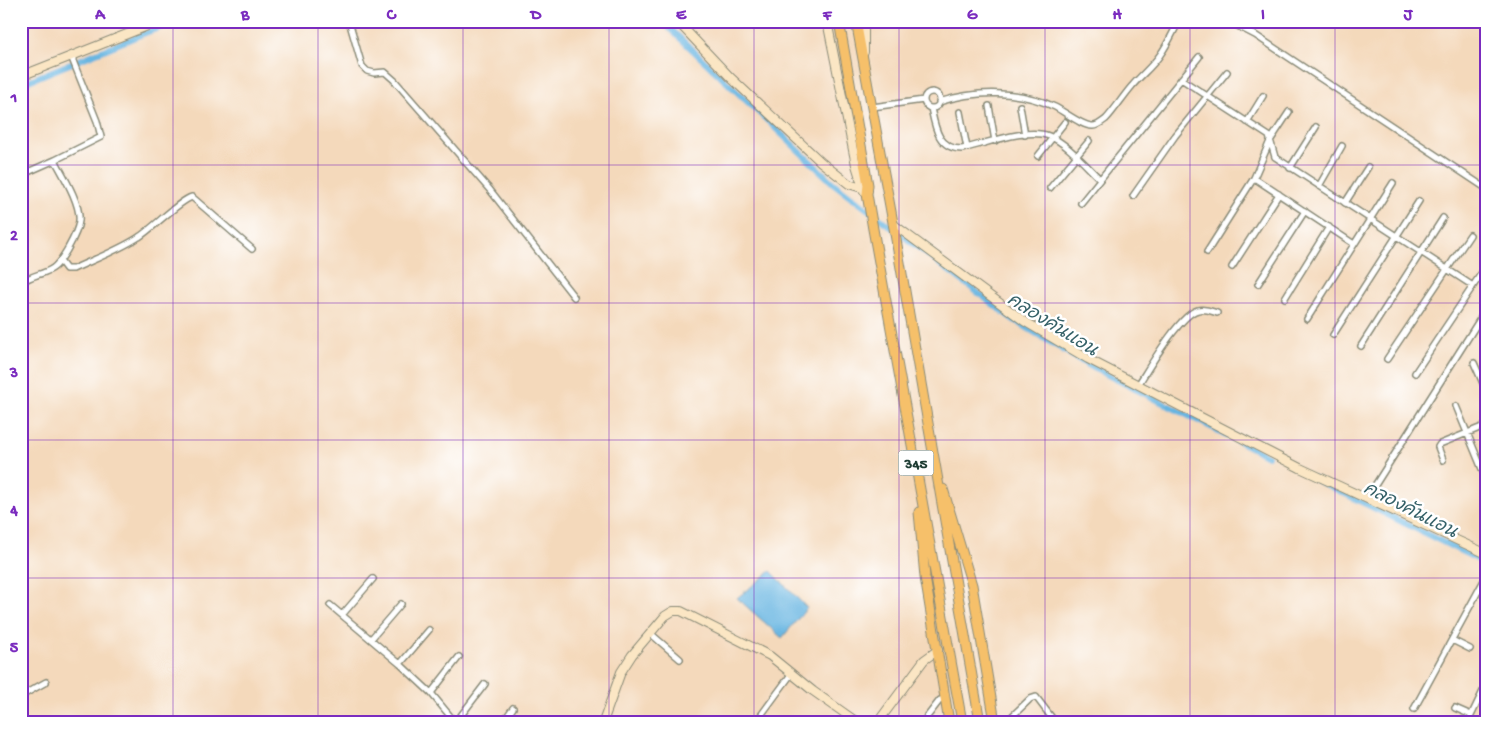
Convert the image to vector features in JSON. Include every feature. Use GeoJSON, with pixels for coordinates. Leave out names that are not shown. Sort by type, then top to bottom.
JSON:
{"type":"FeatureCollection","features":[{"type":"Feature","properties":{"kind":"main road","name":"345"},"geometry":{"type":"LineString","coordinates":[[839,21],[866,193],[962,722]]}},
{"type":"Feature","properties":{"kind":"main road","name":"345"},"geometry":{"type":"LineString","coordinates":[[856,21],[894,226],[980,722]]}},
{"type":"Feature","properties":{"kind":"main road"},"geometry":{"type":"LineString","coordinates":[[914,455],[928,594],[950,722]]}},
{"type":"Feature","properties":{"kind":"main road"},"geometry":{"type":"LineString","coordinates":[[936,473],[949,506],[970,578],[995,722]]}},
{"type":"Feature","properties":{"kind":"main road"},"geometry":{"type":"LineString","coordinates":[[928,594],[929,590],[932,589],[939,591]]}},
{"type":"Feature","properties":{"kind":"main road"},"geometry":{"type":"LineString","coordinates":[[960,603],[963,596],[967,594],[974,597]]}},
{"type":"Feature","properties":{"kind":"street"},"geometry":{"type":"LineString","coordinates":[[21,76],[72,58],[160,21]]}},
{"type":"Feature","properties":{"kind":"street"},"geometry":{"type":"LineString","coordinates":[[349,21],[362,66],[367,71],[385,72],[394,80],[490,190],[574,297]]}},
{"type":"Feature","properties":{"kind":"street"},"geometry":{"type":"LineString","coordinates":[[678,21],[730,76],[802,145],[834,174],[866,193]]}},
{"type":"Feature","properties":{"kind":"street","name":"345"},"geometry":{"type":"LineString","coordinates":[[827,21],[856,165],[866,193]]}},
{"type":"Feature","properties":{"kind":"street","name":"345"},"geometry":{"type":"LineString","coordinates":[[864,21],[864,68]]}},
{"type":"Feature","properties":{"kind":"street"},"geometry":{"type":"LineString","coordinates":[[1093,21],[1098,21]]}},
{"type":"Feature","properties":{"kind":"street"},"geometry":{"type":"LineString","coordinates":[[931,108],[939,102],[959,96],[1014,94],[1033,98],[1055,107],[1087,126],[1094,126],[1108,118],[1133,84],[1149,70],[1168,43],[1179,21]]}},
{"type":"Feature","properties":{"kind":"street"},"geometry":{"type":"LineString","coordinates":[[1228,21],[1255,36],[1487,189]]}},
{"type":"Feature","properties":{"kind":"street"},"geometry":{"type":"LineString","coordinates":[[1081,203],[1198,57]]}},
{"type":"Feature","properties":{"kind":"street"},"geometry":{"type":"LineString","coordinates":[[21,175],[101,136],[79,72],[72,58]]}},
{"type":"Feature","properties":{"kind":"street"},"geometry":{"type":"LineString","coordinates":[[1133,196],[1175,136],[1228,72]]}},
{"type":"Feature","properties":{"kind":"street"},"geometry":{"type":"LineString","coordinates":[[1181,79],[1269,136],[1275,157],[1290,168],[1473,286]]}},
{"type":"Feature","properties":{"kind":"street"},"geometry":{"type":"LineString","coordinates":[[931,108],[926,106],[924,100],[926,93],[934,92],[939,97],[939,102]]}},
{"type":"Feature","properties":{"kind":"street"},"geometry":{"type":"LineString","coordinates":[[1247,122],[1264,96]]}},
{"type":"Feature","properties":{"kind":"street"},"geometry":{"type":"LineString","coordinates":[[872,107],[924,100]]}},
{"type":"Feature","properties":{"kind":"street"},"geometry":{"type":"LineString","coordinates":[[989,106],[995,141]]}},
{"type":"Feature","properties":{"kind":"street"},"geometry":{"type":"LineString","coordinates":[[1020,106],[1025,134]]}},
{"type":"Feature","properties":{"kind":"street"},"geometry":{"type":"LineString","coordinates":[[931,108],[936,130],[952,149],[967,148],[1025,134],[1033,133],[1049,136],[1100,178]]}},
{"type":"Feature","properties":{"kind":"street"},"geometry":{"type":"LineString","coordinates":[[960,112],[967,148]]}},
{"type":"Feature","properties":{"kind":"street"},"geometry":{"type":"LineString","coordinates":[[1207,252],[1254,178],[1270,141],[1289,112]]}},
{"type":"Feature","properties":{"kind":"street"},"geometry":{"type":"LineString","coordinates":[[1038,156],[1065,122]]}},
{"type":"Feature","properties":{"kind":"street"},"geometry":{"type":"LineString","coordinates":[[1290,168],[1316,127]]}},
{"type":"Feature","properties":{"kind":"street"},"geometry":{"type":"LineString","coordinates":[[1050,188],[1089,141]]}},
{"type":"Feature","properties":{"kind":"street"},"geometry":{"type":"LineString","coordinates":[[1319,186],[1342,146]]}},
{"type":"Feature","properties":{"kind":"street"},"geometry":{"type":"LineString","coordinates":[[21,283],[27,278],[53,268],[60,261],[74,237],[79,220],[76,203],[55,160]]}},
{"type":"Feature","properties":{"kind":"street"},"geometry":{"type":"LineString","coordinates":[[1345,203],[1368,167]]}},
{"type":"Feature","properties":{"kind":"street"},"geometry":{"type":"LineString","coordinates":[[1254,178],[1354,244]]}},
{"type":"Feature","properties":{"kind":"street"},"geometry":{"type":"LineString","coordinates":[[1307,319],[1393,183]]}},
{"type":"Feature","properties":{"kind":"street"},"geometry":{"type":"LineString","coordinates":[[1232,267],[1279,194]]}},
{"type":"Feature","properties":{"kind":"street"},"geometry":{"type":"LineString","coordinates":[[60,261],[66,268],[73,269],[115,250],[141,236],[189,197],[194,198],[252,249]]}},
{"type":"Feature","properties":{"kind":"street"},"geometry":{"type":"LineString","coordinates":[[1333,335],[1419,201]]}},
{"type":"Feature","properties":{"kind":"street"},"geometry":{"type":"LineString","coordinates":[[1258,284],[1305,212]]}},
{"type":"Feature","properties":{"kind":"street"},"geometry":{"type":"LineString","coordinates":[[1361,346],[1443,218]]}},
{"type":"Feature","properties":{"kind":"street"},"geometry":{"type":"LineString","coordinates":[[894,226],[1024,321],[1088,359],[1300,468],[1487,554]]}},
{"type":"Feature","properties":{"kind":"street"},"geometry":{"type":"LineString","coordinates":[[1285,298],[1328,227]]}},
{"type":"Feature","properties":{"kind":"street"},"geometry":{"type":"LineString","coordinates":[[1387,359],[1470,235]]}},
{"type":"Feature","properties":{"kind":"street"},"geometry":{"type":"LineString","coordinates":[[1415,373],[1487,265]]}},
{"type":"Feature","properties":{"kind":"street"},"geometry":{"type":"LineString","coordinates":[[1367,498],[1487,308]]}},
{"type":"Feature","properties":{"kind":"street"},"geometry":{"type":"LineString","coordinates":[[1138,385],[1186,317],[1202,309],[1217,313]]}},
{"type":"Feature","properties":{"kind":"street"},"geometry":{"type":"LineString","coordinates":[[1474,363],[1487,392]]}},
{"type":"Feature","properties":{"kind":"street"},"geometry":{"type":"LineString","coordinates":[[1456,406],[1487,481]]}},
{"type":"Feature","properties":{"kind":"street"},"geometry":{"type":"LineString","coordinates":[[1443,460],[1438,445],[1487,425]]}},
{"type":"Feature","properties":{"kind":"street"},"geometry":{"type":"LineString","coordinates":[[1414,709],[1487,575]]}},
{"type":"Feature","properties":{"kind":"street"},"geometry":{"type":"LineString","coordinates":[[342,615],[373,580]]}},
{"type":"Feature","properties":{"kind":"street"},"geometry":{"type":"LineString","coordinates":[[371,639],[401,604]]}},
{"type":"Feature","properties":{"kind":"street"},"geometry":{"type":"LineString","coordinates":[[330,605],[400,664],[431,693],[456,722],[485,684]]}},
{"type":"Feature","properties":{"kind":"street"},"geometry":{"type":"LineString","coordinates":[[603,722],[621,672],[650,633],[665,616],[673,611],[681,611],[770,656],[856,722]]}},
{"type":"Feature","properties":{"kind":"street"},"geometry":{"type":"LineString","coordinates":[[400,664],[429,630]]}},
{"type":"Feature","properties":{"kind":"street"},"geometry":{"type":"LineString","coordinates":[[650,633],[680,659]]}},
{"type":"Feature","properties":{"kind":"street"},"geometry":{"type":"LineString","coordinates":[[1452,640],[1470,649]]}},
{"type":"Feature","properties":{"kind":"street"},"geometry":{"type":"LineString","coordinates":[[878,722],[924,660],[938,650]]}},
{"type":"Feature","properties":{"kind":"street"},"geometry":{"type":"LineString","coordinates":[[431,693],[459,657]]}},
{"type":"Feature","properties":{"kind":"street"},"geometry":{"type":"LineString","coordinates":[[756,722],[792,673]]}},
{"type":"Feature","properties":{"kind":"street"},"geometry":{"type":"LineString","coordinates":[[21,696],[46,682]]}},
{"type":"Feature","properties":{"kind":"street"},"geometry":{"type":"LineString","coordinates":[[1468,722],[1487,683]]}},
{"type":"Feature","properties":{"kind":"street"},"geometry":{"type":"LineString","coordinates":[[1006,722],[1030,699],[1036,697],[1055,722]]}},
{"type":"Feature","properties":{"kind":"street"},"geometry":{"type":"LineString","coordinates":[[923,722],[940,700],[946,698]]}},
{"type":"Feature","properties":{"kind":"street"},"geometry":{"type":"LineString","coordinates":[[503,722],[513,708]]}},
{"type":"Feature","properties":{"kind":"street"},"geometry":{"type":"LineString","coordinates":[[1455,708],[1472,715]]}},
{"type":"Feature","properties":{"kind":"water"},"geometry":{"type":"Polygon","coordinates":[[[771,571],[807,608],[782,638],[737,598],[771,571]]]}},
{"type":"Feature","properties":{"kind":"waterway","name":"คลองคันแอน"},"geometry":{"type":"LineString","coordinates":[[21,84],[179,21]]}},
{"type":"Feature","properties":{"kind":"waterway","name":"คลองคันแอน"},"geometry":{"type":"LineString","coordinates":[[662,21],[833,183],[1014,320],[1086,364],[1268,456]]}},
{"type":"Feature","properties":{"kind":"waterway","name":"คลองคันแอน"},"geometry":{"type":"LineString","coordinates":[[1313,478],[1487,564]]}}]}
